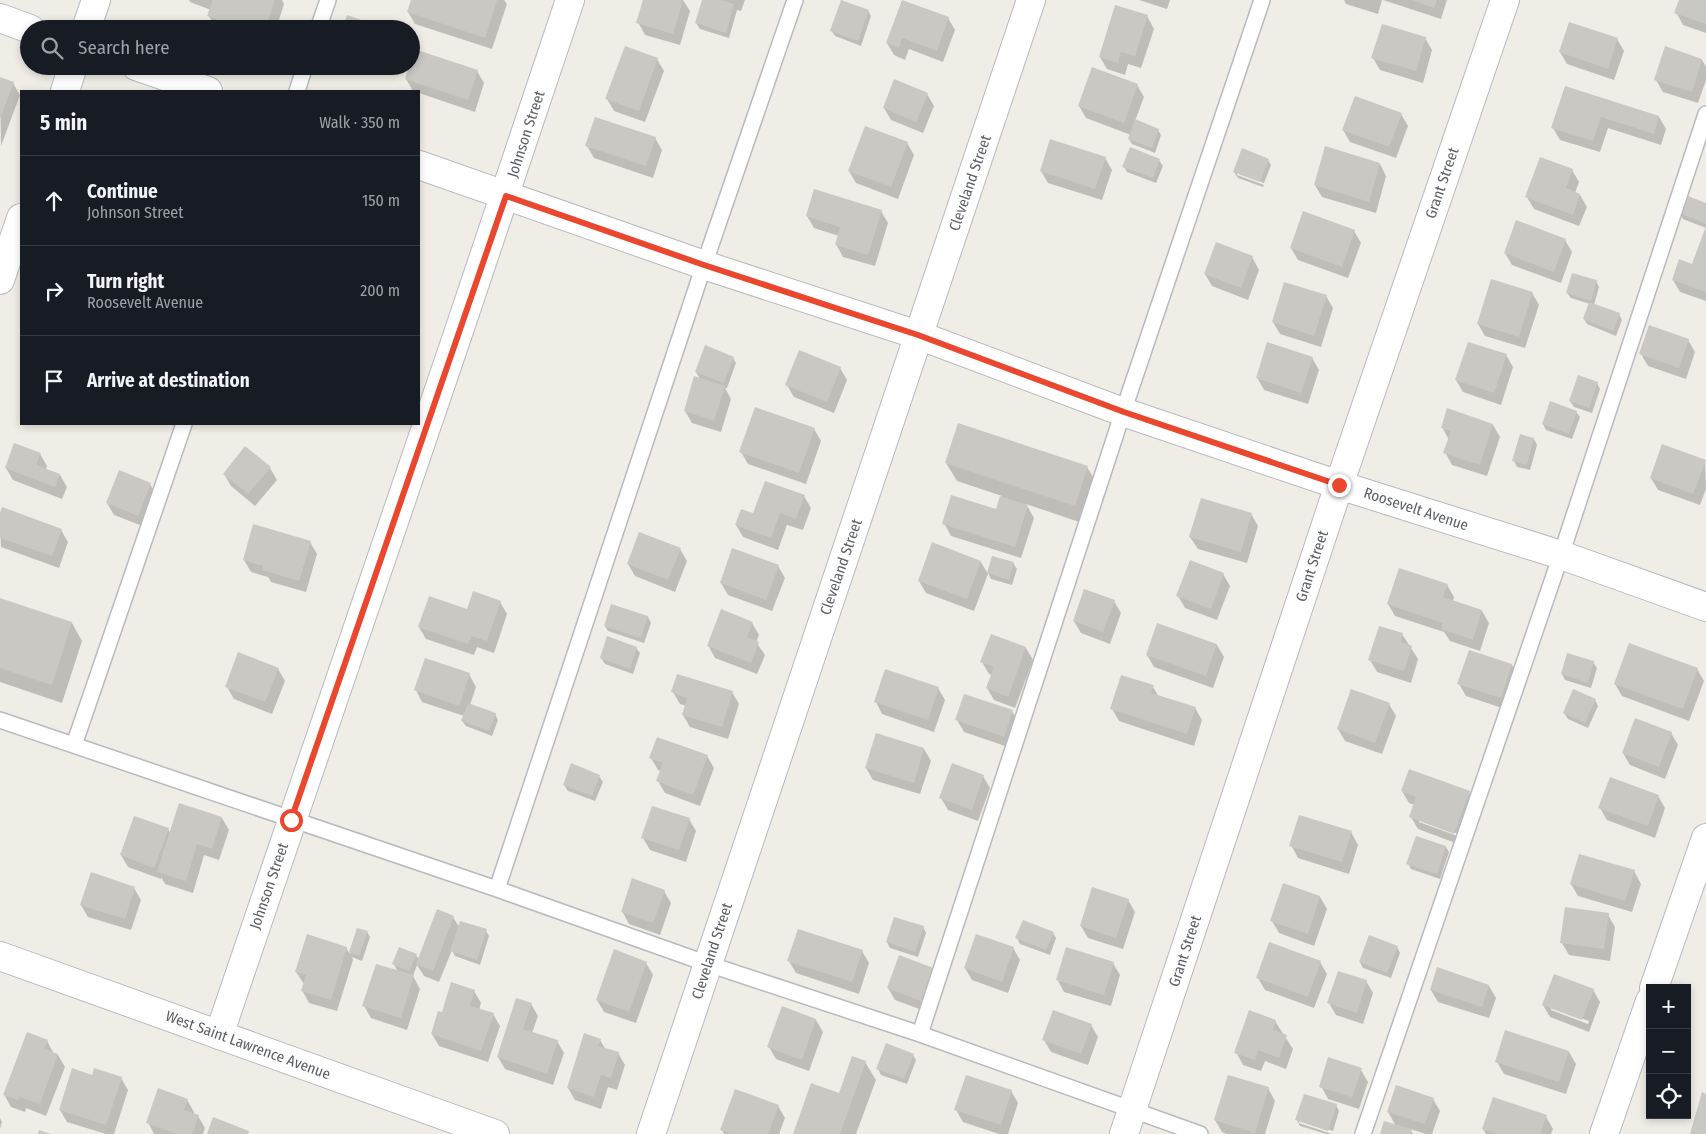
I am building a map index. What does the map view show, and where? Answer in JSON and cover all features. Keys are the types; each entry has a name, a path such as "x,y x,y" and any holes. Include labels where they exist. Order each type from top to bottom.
{"street":[{"path":"89,20 96,0"},
{"name":"Johnson Street","path":"219,1035 506,196 570,0"},
{"name":"Cleveland Street","path":"651,1134 1032,0"},
{"name":"Grant Street","path":"1128,1122 1339,485 1505,0"},
{"path":"0,18 20,25"},
{"path":"65,90 70,75"},
{"path":"162,75 205,90"},
{"name":"Roosevelt Avenue","path":"420,165 704,265 918,335 1124,412 1339,485 1561,555 1706,606"},
{"path":"3,262 20,220"},
{"path":"1655,984 1706,838"},
{"name":"West Saint Lawrence Avenue","path":"0,956 496,1134"},
{"path":"1604,1134 1646,1013"}],"lane":[{"path":"321,20 328,0"},
{"path":"497,889 704,265 795,0"},
{"path":"920,1034 1124,412 1262,0"},
{"path":"297,90 302,75"},
{"path":"1363,1134 1561,555 1706,114"},
{"path":"74,745 184,425"},
{"path":"0,720 497,889 708,964 920,1034 1128,1122 1200,1134"}],"building":[{"path":"213,0 275,0 268,20 218,20 207,16"},
{"path":"411,0 497,0 485,38 407,12"},
{"path":"643,0 683,0 673,34 636,23"},
{"path":"702,0 721,0 734,4 726,33 695,23"},
{"path":"841,0 869,10 858,41 830,31"},
{"path":"902,0 949,17 937,51 902,38 899,48 886,43"},
{"path":"1412,0 1437,0 1434,8"},
{"path":"1679,0 1706,0 1706,24 1674,13"},
{"path":"1115,5 1148,15 1135,56 1121,52 1118,63 1099,57"},
{"path":"347,15 361,20 345,20"},
{"path":"1569,22 1618,38 1608,69 1559,52"},
{"path":"1382,24 1426,37 1416,71 1371,58"},
{"path":"625,46 658,58 639,111 605,99"},
{"path":"1665,46 1702,59 1692,92 1654,80"},
{"path":"420,51 478,70 468,100 405,79 406,75 420,75"},
{"path":"1092,67 1138,84 1124,123 1078,106"},
{"path":"0,77 14,82 0,119"},
{"path":"894,79 928,93 916,122 883,108"},
{"path":"1565,86 1659,116 1654,134 1601,117 1593,141 1551,128"},
{"path":"1355,96 1402,113 1389,147 1342,130"},
{"path":"595,117 656,137 646,166 585,146"},
{"path":"1135,119 1159,129 1152,148 1128,139"},
{"path":"865,126 908,142 891,187 848,171"},
{"path":"1050,139 1106,157 1095,189 1040,171"},
{"path":"1325,146 1380,163 1369,202 1314,185"},
{"path":"1130,147 1160,159 1153,178 1122,167"},
{"path":"1242,148 1269,159 1260,182 1233,172"},
{"path":"1540,157 1573,169 1566,188 1580,194 1573,215 1525,197"},
{"path":"814,189 882,210 868,255 835,245 840,227 806,216"},
{"path":"1685,195 1706,203 1706,224 1679,213"},
{"path":"1303,211 1355,230 1342,267 1290,248"},
{"path":"1516,220 1566,239 1554,272 1504,253"},
{"path":"1706,226 1706,292 1672,280 1679,259 1692,264"},
{"path":"1216,242 1253,256 1241,288 1204,274"},
{"path":"1572,273 1597,280 1591,301 1566,293"},
{"path":"1491,279 1533,292 1519,337 1477,324"},
{"path":"1284,282 1327,295 1314,336 1272,322"},
{"path":"1589,302 1620,313 1613,331 1583,319"},
{"path":"1649,325 1689,339 1679,368 1639,354"},
{"path":"1267,342 1313,357 1301,393 1256,378"},
{"path":"1468,342 1507,354 1494,393 1455,380"},
{"path":"705,345 734,357 724,383 695,372"},
{"path":"799,350 841,367 827,402 785,385"},
{"path":"1578,375 1598,382 1589,408 1569,401"},
{"path":"694,376 725,386 714,421 684,411"},
{"path":"1550,401 1577,411 1569,434 1542,424"},
{"path":"755,407 815,428 799,473 739,452"},
{"path":"1447,408 1493,424 1480,465 1443,453 1451,431 1441,428"},
{"path":"958,423 1088,466 1075,506 945,463"},
{"path":"1520,434 1534,438 1527,465 1512,461"},
{"path":"14,443 41,453 36,465 60,474 55,487 5,468"},
{"path":"1662,444 1706,460 1693,494 1650,478"},
{"path":"245,446 271,467 248,494 223,474"},
{"path":"119,470 151,483 138,516 106,503"},
{"path":"765,481 805,495 796,519 780,513 771,538 735,525 741,509 753,513"},
{"path":"951,495 996,509 1000,496 1028,505 1015,547 942,524"},
{"path":"1201,498 1252,513 1241,552 1189,537"},
{"path":"2,507 62,529 52,556 0,538 0,513"},
{"path":"253,524 311,541 299,581 262,570 263,566 243,560"},
{"path":"639,532 681,548 668,580 627,564"},
{"path":"932,542 981,561 967,599 918,581"},
{"path":"732,548 779,565 766,600 720,583"},
{"path":"992,556 1014,562 1009,580 987,573"},
{"path":"1190,560 1224,573 1211,609 1176,596"},
{"path":"1399,568 1448,584 1443,597 1482,610 1473,640 1441,629 1443,623 1387,604"},
{"path":"1084,589 1115,600 1103,632 1073,621"},
{"path":"473,591 501,601 487,641 471,636 468,644 418,627 429,596 467,609"},
{"path":"0,598 72,622 52,685 0,668"},
{"path":"611,604 648,616 641,638 604,626"},
{"path":"721,609 753,622 747,637 759,642 751,663 707,646"},
{"path":"1157,623 1217,644 1206,676 1146,655"},
{"path":"1379,626 1403,633 1401,642 1412,646 1404,671 1368,660"},
{"path":"991,634 1026,647 1008,697 986,688 994,667 980,662"},
{"path":"607,636 637,647 630,669 600,658"},
{"path":"1629,643 1698,668 1683,709 1614,684"},
{"path":"1469,650 1512,664 1501,698 1457,684"},
{"path":"238,652 279,668 265,702 225,687"},
{"path":"1567,653 1594,661 1588,683 1561,674"},
{"path":"425,658 470,673 459,706 414,690"},
{"path":"885,669 939,687 928,720 874,702"},
{"path":"677,674 733,691 722,727 682,715 687,698 671,692"},
{"path":"1121,675 1154,685 1151,693 1196,707 1187,734 1110,709"},
{"path":"1351,689 1390,703 1375,743 1337,729"},
{"path":"1573,689 1596,699 1585,723 1563,713"},
{"path":"964,694 1013,710 1004,737 955,720"},
{"path":"468,703 496,713 489,731 461,721"},
{"path":"1635,718 1672,732 1659,767 1622,753"},
{"path":"876,733 924,748 914,783 865,768"},
{"path":"657,737 708,755 693,795 656,781 663,763 649,758"},
{"path":"571,763 600,775 592,796 563,785"},
{"path":"952,763 984,775 972,810 939,798"},
{"path":"1409,769 1470,791 1454,834 1409,817 1416,797 1401,791"},
{"path":"1610,777 1659,795 1648,826 1598,808"},
{"path":"179,803 222,817 212,849 197,844 186,881 157,872"},
{"path":"652,806 690,818 679,850 641,838"},
{"path":"1299,815 1352,831 1342,862 1289,846"},
{"path":"134,816 169,828 154,868 120,855"},
{"path":"1416,836 1446,846 1437,874 1406,864"},
{"path":"1579,854 1635,870 1625,901 1570,884"},
{"path":"91,872 135,887 125,919 80,905"},
{"path":"632,878 665,890 653,923 621,912"},
{"path":"1283,883 1320,896 1308,934 1270,921"},
{"path":"1092,887 1129,899 1116,938 1080,926"},
{"path":"1565,907 1609,913 1604,949 1560,943"},
{"path":"437,909 454,916 433,971 416,964"},
{"path":"894,917 924,926 915,952 886,942"},
{"path":"1023,920 1054,932 1046,950 1015,938"},
{"path":"460,921 487,929 477,960 450,951"},
{"path":"357,928 368,931 359,956 349,952"},
{"path":"798,929 863,950 852,982 787,961"},
{"path":"307,934 347,947 331,1000 301,991 306,975 295,972"},
{"path":"976,934 1014,947 1002,982 964,968"},
{"path":"1369,935 1398,946 1387,973 1359,962"},
{"path":"1269,942 1321,961 1308,997 1256,978"},
{"path":"399,947 417,954 409,971 392,964"},
{"path":"1066,947 1114,962 1104,995 1056,980"},
{"path":"614,949 647,962 629,1012 596,1000"},
{"path":"899,955 936,969 923,1002 887,988"},
{"path":"376,964 414,975 401,1018 362,1006"},
{"path":"1437,967 1489,985 1482,1007 1430,990"},
{"path":"1338,971 1367,980 1357,1013 1327,1003"},
{"path":"1554,974 1594,989 1582,1020 1542,1005"},
{"path":"451,982 475,990 470,1006 494,1013 481,1051 431,1034 438,1011 442,1012"},
{"path":"516,998 532,1003 523,1029 558,1040 547,1074 497,1057"},
{"path":"782,1006 816,1019 802,1060 767,1047"},
{"path":"1053,1010 1092,1024 1081,1054 1042,1040"},
{"path":"1249,1010 1276,1020 1273,1030 1287,1035 1279,1058 1258,1050 1255,1060 1234,1053"},
{"path":"1505,1030 1569,1051 1559,1082 1495,1062"},
{"path":"27,1032 48,1040 44,1049 58,1054 40,1104 20,1097 18,1100 3,1095"},
{"path":"584,1033 601,1039 598,1046 619,1052 611,1078 601,1075 594,1097 567,1088"},
{"path":"886,1043 914,1054 904,1079 876,1069"},
{"path":"852,1056 866,1061 840,1134 793,1134 811,1083 839,1093"},
{"path":"1328,1057 1362,1068 1352,1097 1319,1087"},
{"path":"72,1068 92,1075 94,1068 122,1077 106,1125 59,1110"},
{"path":"966,1075 1012,1090 1001,1125 954,1110"},
{"path":"1228,1075 1269,1087 1255,1133 1214,1120"},
{"path":"1396,1085 1434,1098 1425,1124 1387,1112"},
{"path":"158,1088 188,1099 184,1110 199,1115 192,1134 177,1134 146,1123"},
{"path":"735,1089 779,1105 768,1134 732,1134 720,1130"},
{"path":"1702,1092 1706,1094 1706,1134 1690,1134"},
{"path":"1304,1094 1337,1104 1328,1131 1295,1120"},
{"path":"1493,1097 1547,1115 1540,1134 1496,1134 1482,1129"},
{"path":"213,1117 249,1131 248,1134 207,1134"},
{"path":"1384,1121 1412,1129 1410,1134 1380,1134"},
{"path":"39,1130 51,1134 38,1134"}],"route":[{"path":"291,820 506,196 704,265 918,335 1124,412 1339,485"}]}
